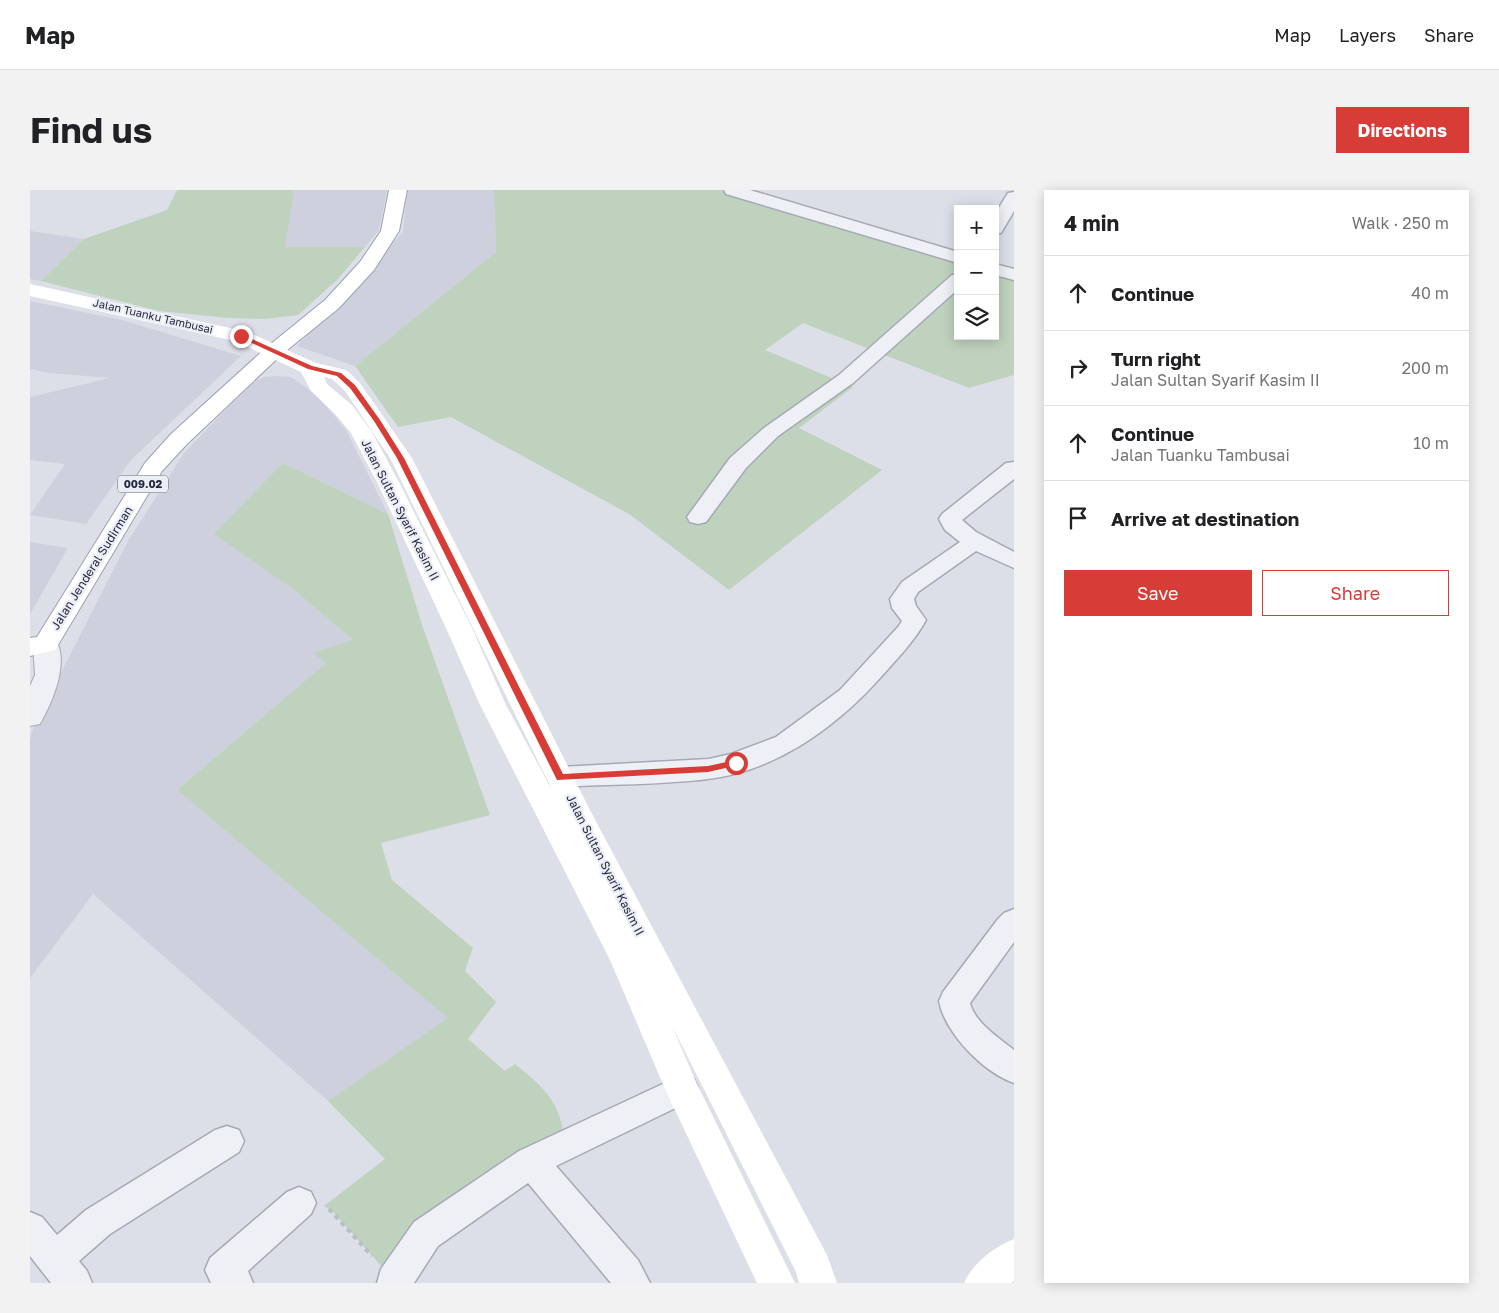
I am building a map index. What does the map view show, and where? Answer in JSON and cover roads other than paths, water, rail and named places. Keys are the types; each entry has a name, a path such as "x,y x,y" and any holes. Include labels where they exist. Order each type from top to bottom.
{"main road":[{"name":"Jalan Jenderal Sudirman","path":"38,645 153,468 180,439 274,351 332,304 367,266 390,231 398,190"},
{"name":"Jalan Tuanku Tambusai","path":"30,290 241,336 274,351"},
{"name":"Jalan Sultan Syarif Kasim II","path":"274,351 310,368 318,387 344,410 361,432 389,484 456,620 493,705 546,780 814,1268 818,1283"},
{"name":"Jalan Sultan Syarif Kasim II","path":"546,780 682,1089 776,1283"},
{"path":"983,1283 1014,1257"}],"street":[{"path":"732,190 954,257"},
{"path":"999,222 1014,197"},
{"path":"999,270 1014,275"},
{"path":"698,517 738,463 771,432 846,379 954,283"},
{"path":"1014,468 950,519 954,528 1014,561"},
{"path":"546,780 708,769 736,763 785,744 850,696 879,661 908,632 914,620 904,608 902,599 910,587 976,541"},
{"name":"Jalan Jenderal Sudirman","path":"30,717 48,675 38,645"},
{"path":"1014,921 954,1001 954,1010 989,1049 1014,1069"},
{"path":"395,1282 426,1234 531,1162 682,1089"},
{"path":"30,1228 65,1271 98,1222 227,1141"},
{"path":"531,1162 626,1272 632,1283"},
{"path":"235,1283 223,1270 299,1203"}]}
